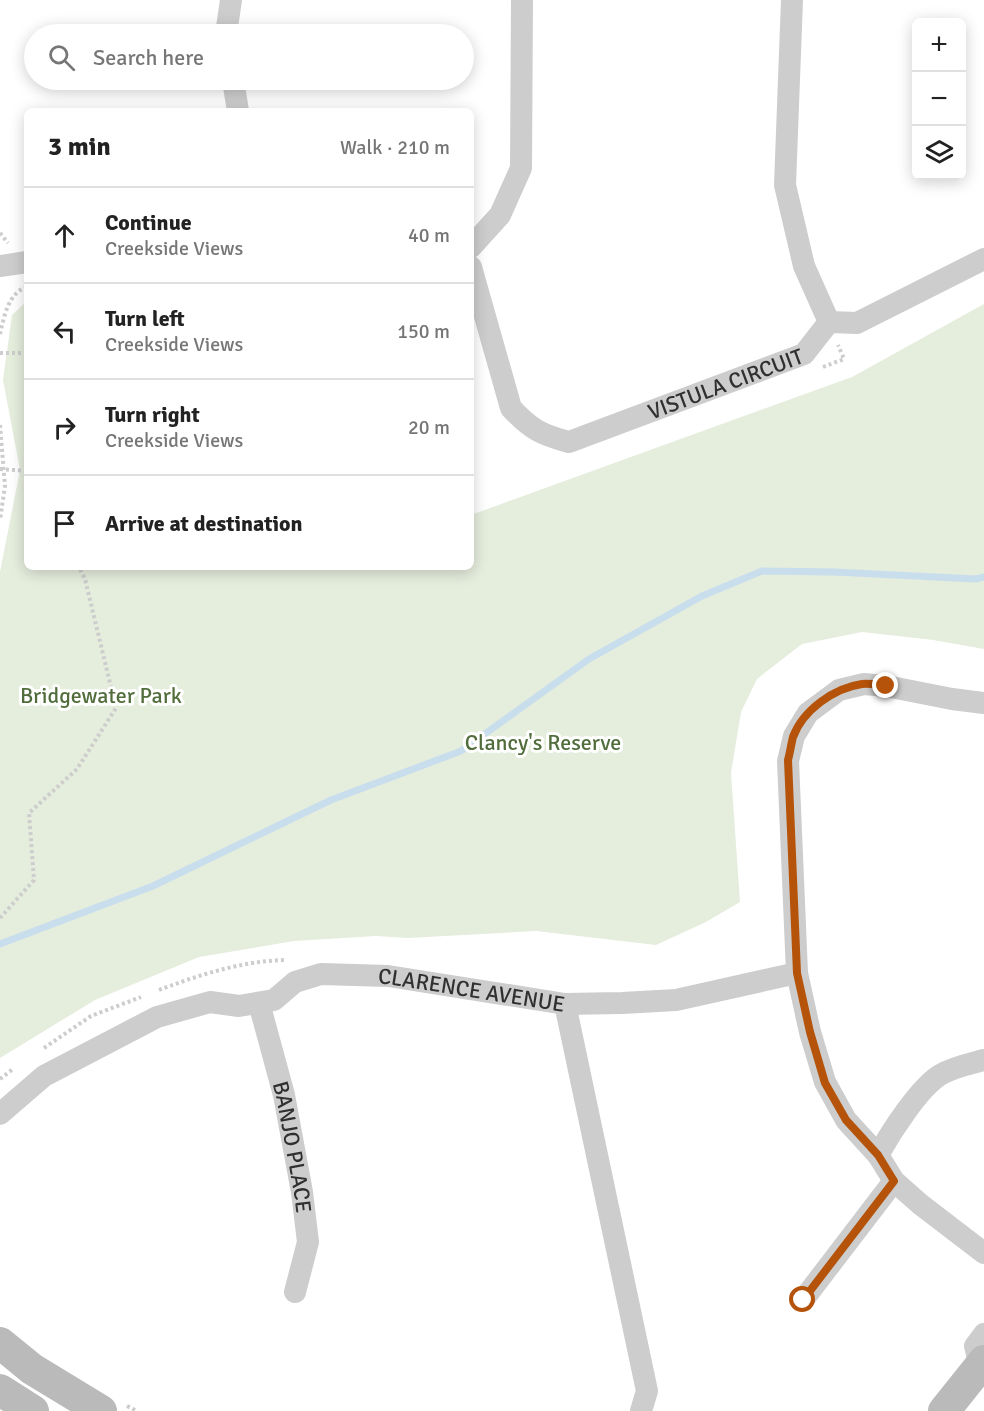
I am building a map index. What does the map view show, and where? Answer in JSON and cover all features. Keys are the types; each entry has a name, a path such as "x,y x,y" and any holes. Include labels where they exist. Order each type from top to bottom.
{"street":[{"path":"227,24 231,0"},
{"path":"474,244 500,215 521,168 522,0"},
{"path":"792,0 785,185 804,266 825,327 857,323 984,259"},
{"path":"234,90 237,108"},
{"path":"0,266 24,262"},
{"name":"VISTULA CIRCUIT","path":"474,278 511,408 526,425 547,436 569,442 804,354 825,327"},
{"path":"984,703 864,684 839,690 808,713 794,735 788,760 797,973 810,1032 825,1083 846,1120 878,1155 894,1181 984,1253"},
{"path":"564,1004 676,1000 797,973"},
{"name":"CLARENCE AVENUE","path":"0,1114 44,1076 157,1017 210,1002 239,1006 274,1000 295,982 321,974 388,976 564,1004 646,1391 641,1411"},
{"name":"BANJO PLACE","path":"259,1003 284,1095 307,1232 308,1242 295,1292"},
{"path":"878,1155 888,1137 928,1084 941,1075 984,1060"},
{"path":"803,1300 894,1181"},
{"path":"944,1411 982,1363 975,1346 984,1334"},
{"path":"0,1343 32,1369 101,1411"},
{"path":"0,1390 33,1411"}],"path":[{"path":"0,334 5,310 19,290 24,288"},
{"path":"822,368 844,359 838,344 825,327"},
{"path":"0,352 24,353"},
{"path":"0,425 5,486 0,520"},
{"path":"2,469 24,471"},
{"path":"0,918 34,880 29,813 77,769 116,708 85,579 80,570"},
{"path":"155,992 198,975 269,961 292,960"},
{"path":"37,1053 91,1016 144,996"},
{"path":"0,1080 19,1065"}],"green space":[{"name":"Clancy's Reserve","path":"24,304 24,570 474,570 474,514 852,377 984,304 984,649 933,640 862,632 802,644 757,679 741,712 731,773 740,902 706,922 656,945 536,931 294,941 199,957 95,1000 0,1058 0,572 20,470 3,380 12,315"}],"waterway":[{"path":"0,944 153,886 331,800 461,751 589,659 702,596 762,571 976,579 984,577"}],"route":[{"path":"803,1300 894,1181 878,1155 846,1120 825,1083 810,1032 797,973 788,760 794,735 808,713 825,699 839,690 864,684 886,686"}],"park label":[{"name":"Bridgewater Park","path":"101,695"}]}
